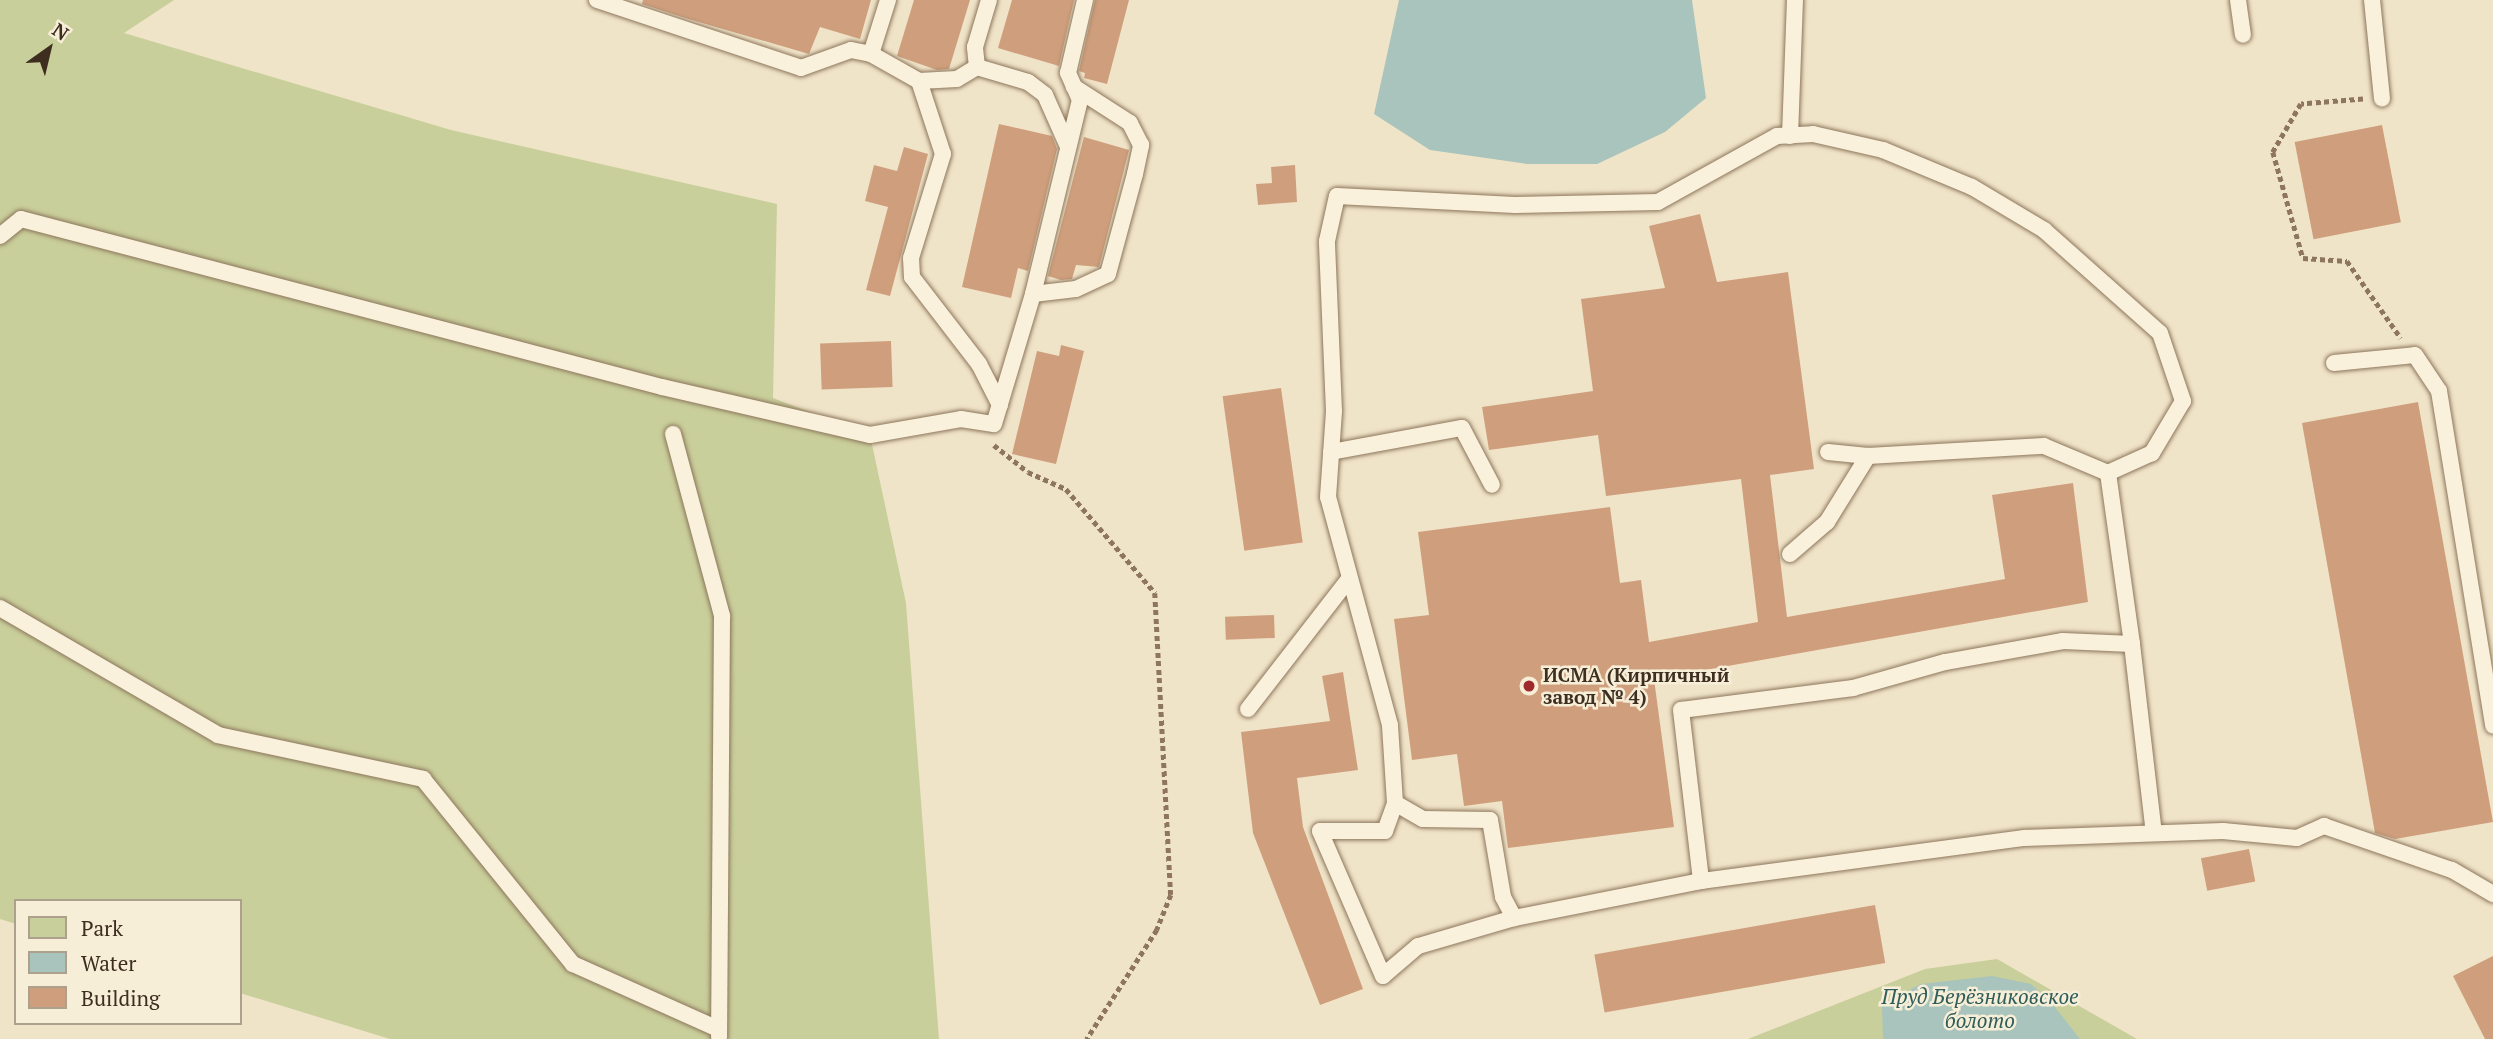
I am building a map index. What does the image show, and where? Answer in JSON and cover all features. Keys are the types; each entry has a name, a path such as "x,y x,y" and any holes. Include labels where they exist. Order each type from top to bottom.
{"lane":[{"path":"597,0 801,68 851,50 871,54 919,80 957,79 977,67 1028,82 1045,95 1068,147"},
{"path":"871,54 888,0"},
{"path":"977,67 975,47 989,0"},
{"path":"0,236 21,219 662,387 870,435 961,419 994,424 1032,294 1080,100 1068,73 1085,0"},
{"path":"1790,136 1795,0"},
{"path":"2238,0 2243,35"},
{"path":"2372,0 2382,98"},
{"path":"919,80 943,154 911,258 912,277 979,364 1000,405"},
{"path":"1032,294 1076,289 1108,274 1141,145 1130,123 1074,88"},
{"path":"1828,452 1868,456 2045,446 2108,473 2152,453 2183,401 2160,333 2044,230 1972,187 1883,150 1814,134 1777,136 1658,202 1515,205 1337,196 1327,241 1331,452 1328,497 1390,725 1395,803 1385,831 1320,831 1383,976 1418,946 1514,918 1701,880 2024,838 2223,831 2297,838 2324,827 2452,870 2493,894"},
{"path":"2334,363 2415,355 2440,391 2493,726"},
{"path":"1331,452 1462,428 1492,485"},
{"path":"0,608 218,735 423,779 573,964 719,1034 722,615 673,434"},
{"path":"1790,554 1827,522 1868,456"},
{"path":"2108,473 2132,643 2154,833"},
{"path":"1248,709 1349,579"},
{"path":"1701,880 1681,710 1853,688 1945,662 2063,641 2132,643"},
{"path":"1395,803 1423,819 1490,820 1503,897 1514,918"}],"path":[{"path":"2382,98 2301,104 2273,152 2304,258 2347,261 2415,355"},
{"path":"994,424 986,437 1007,459 1066,489 1154,593 1171,895 1157,930 1087,1039"}],"green space":[{"path":"0,0 174,0 124,33 451,130 777,204 773,398 870,435 906,603 939,1039 390,1039 242,994 242,899 14,899 14,923 0,919"},
{"path":"1997,959 2137,1039 1748,1039 1925,969"}],"water":[{"path":"1399,0 1692,0 1706,98 1665,132 1597,164 1527,164 1430,150 1374,114"},
{"name":"Пруд Берёзниковское болото","path":"1992,976 2031,984 2051,1002 2080,1039 1883,1039 1882,1004 1921,984"}],"building":[{"path":"643,0 871,0 860,39 820,27 809,54 685,18 642,4"},
{"path":"914,0 970,0 949,69 937,70 897,56"},
{"path":"1012,0 1074,0 1059,66 998,48"},
{"path":"1095,0 1129,0 1107,84 1084,78 1085,73 1079,71"},
{"path":"999,124 1052,136 1057,149 1028,271 1018,268 1011,298 962,287"},
{"path":"2382,125 2401,222 2314,239 2295,142"},
{"path":"1084,137 1129,150 1099,267 1076,265 1072,279 1061,280 1048,276"},
{"path":"904,147 928,154 890,296 866,290 888,207 865,201 874,165 897,171"},
{"path":"1295,165 1297,202 1258,205 1256,184 1272,183 1271,167"},
{"path":"1700,214 1717,282 1788,272 1814,469 1770,475 1787,617 2005,579 1992,495 2073,483 2088,602 1654,679 1674,827 1508,848 1502,801 1464,806 1457,754 1412,760 1394,619 1429,615 1418,532 1610,507 1620,583 1641,580 1649,642 1758,622 1741,479 1606,496 1598,435 1489,450 1482,407 1593,391 1581,299 1665,288 1649,226"},
{"path":"891,341 893,387 822,389 820,343"},
{"path":"1061,345 1084,351 1056,464 1012,454 1037,351 1059,356"},
{"path":"1281,388 1303,542 1244,551 1223,396"},
{"path":"2418,402 2493,822 2395,839 2375,833 2302,423"},
{"path":"1274,615 1275,638 1226,640 1225,617"},
{"path":"1343,672 1358,770 1297,778 1303,827 1363,989 1320,1005 1253,833 1241,732 1330,721 1322,676"},
{"path":"2249,849 2255,881 2207,891 2201,858"},
{"path":"1875,905 1885,963 1605,1013 1594,954"},
{"path":"2493,956 2493,1039 2485,1039 2453,976"}],"place":[{"name":"ИСМА (Кирпичный завод № 4)","path":"1529,686"}]}
